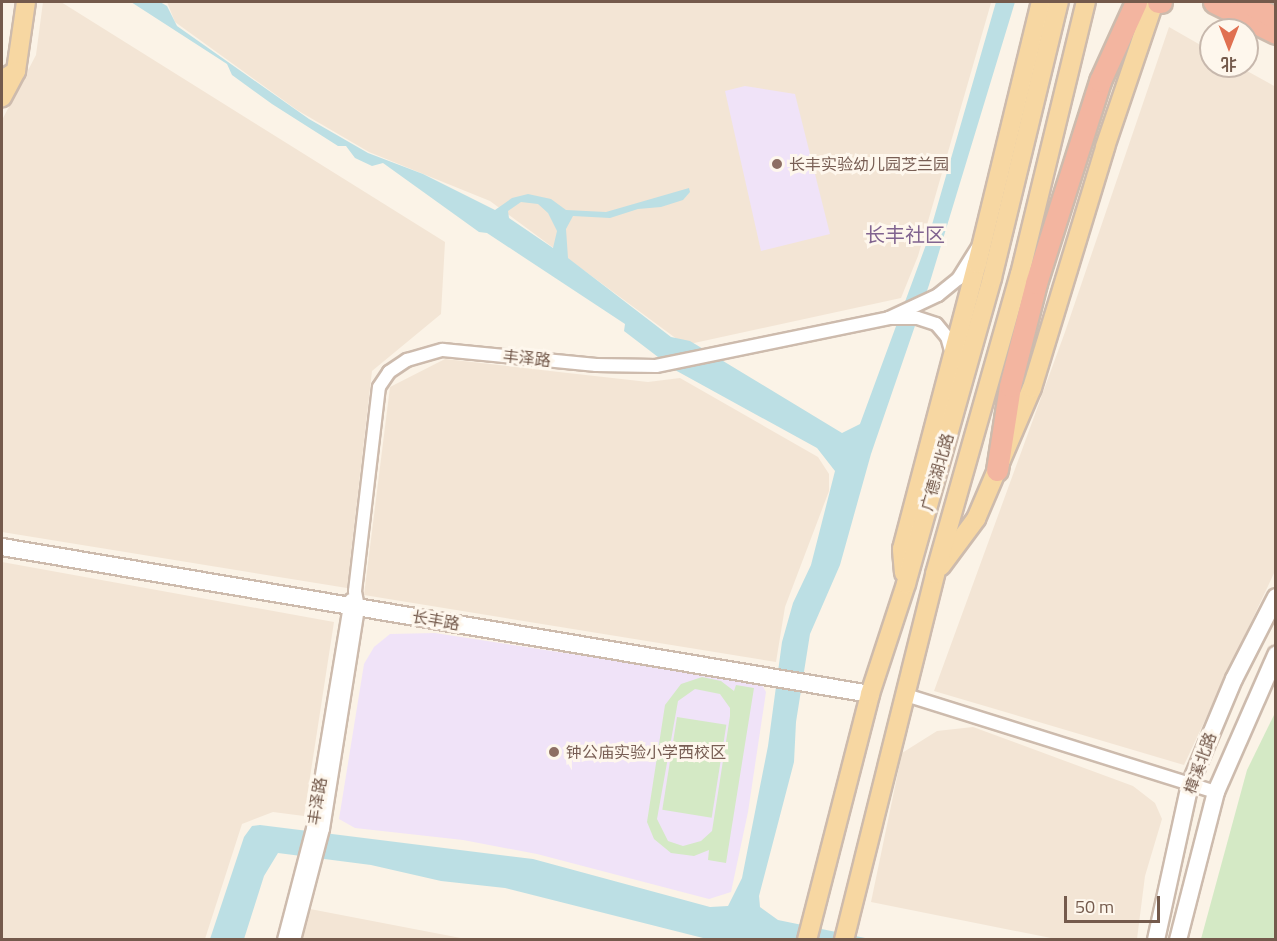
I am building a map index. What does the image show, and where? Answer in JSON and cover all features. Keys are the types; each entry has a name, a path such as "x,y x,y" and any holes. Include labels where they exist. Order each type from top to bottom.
{"highway":[{"path":"1214,2 1275,33"},
{"path":"1246,2 1275,19"},
{"path":"997,470 1028,278 1100,81 1152,3"}],"main road":[{"path":"2,97 27,2"},
{"path":"906,584 902,549 985,234 1041,2"},
{"name":"广德湖北路","path":"807,939 870,694 906,584 992,278 1059,2"},
{"name":"广德湖北路","path":"846,932 935,574 1028,278 1086,2"},
{"path":"935,574 976,519 1032,388 1105,147 1152,3 1171,2"}],"street":[{"path":"889,318 938,295 958,279 985,234"},
{"path":"889,318 917,318 936,324 947,337 953,356"},
{"name":"丰泽路","path":"294,939 308,889 354,601 379,387 389,372 407,360 442,350 596,365 656,366 889,318"},
{"name":"长丰路","path":"2,547 354,601 870,694"},
{"name":"樟溪北路","path":"1156,939 1190,784 1230,688 1275,597"},
{"name":"樟溪北路","path":"1178,939 1216,792 1275,655"},
{"path":"906,695 1216,792"},
{"name":"丰泽路","path":"284,939 304,866 318,829"}],"shaded area":[{"path":"43,2 61,2 445,242 441,314 372,371 347,588 2,532 2,120 36,55"},
{"path":"167,2 991,3 918,256 901,298 685,345 490,201 369,152 297,110 175,22"},
{"path":"1169,27 1199,44 1199,78 1259,78 1276,87 1275,571 1184,765 934,691 1065,332"},
{"name":"长丰实验幼儿园芝兰园","path":"745,86 795,94 830,234 761,251 725,91"},
{"path":"445,359 648,382 680,378 818,457 829,474 829,491 785,607 776,662 364,595 390,387"},
{"path":"2,562 334,622 304,816 273,812 242,824 205,939 2,939"},
{"name":"钟公庙实验小学西校区","path":"435,633 761,683 766,692 748,812 731,892 709,899 537,854 463,840 355,828 339,819 364,664 374,647 390,634"},
{"path":"973,727 1133,786 1155,803 1162,819 1145,876 1137,939 1056,939 871,902 902,753 937,731"},
{"path":"310,909 466,939 302,939"}],"green space":[{"path":"702,677 721,681 734,691 736,685 754,688 726,863 708,860 709,850 694,856 671,853 654,839 647,822 665,705 681,684","holes":["695,689 720,694 730,708 730,716 712,831 701,841 683,846 668,841 657,819 678,701"]},
{"path":"1275,713 1275,939 1201,939 1247,770"},
{"path":"677,717 726,725 712,818 662,810"}],"water":[{"path":"131,2 160,2 167,6 177,26 309,119 368,153 423,174 495,210 512,198 528,194 551,199 566,210 606,212 689,188 690,192 683,200 661,207 638,209 610,218 573,216 566,229 568,258 671,337 690,341 842,433 860,424 927,242 996,2 1015,2 929,285 871,454 840,565 810,634 796,722 794,762 759,896 760,907 778,920 870,939 707,939 505,888 441,881 371,865 278,853 264,876 244,939 210,939 244,837 252,826 260,825 533,859 710,907 728,906 742,878 768,746 782,642 793,603 811,565 835,471 817,448 675,370 624,331 625,324 487,233 479,232 383,163 372,166 355,158 346,146 338,146 272,104 232,75 227,64","holes":["521,202 538,204 548,213 557,231 553,248 509,218 508,211"]}],"place":[{"name":"长丰实验幼儿园芝兰园","path":"777,164"},
{"name":"钟公庙实验小学西校区","path":"554,752"}],"district":[{"name":"长丰社区","path":"905,234"}]}
